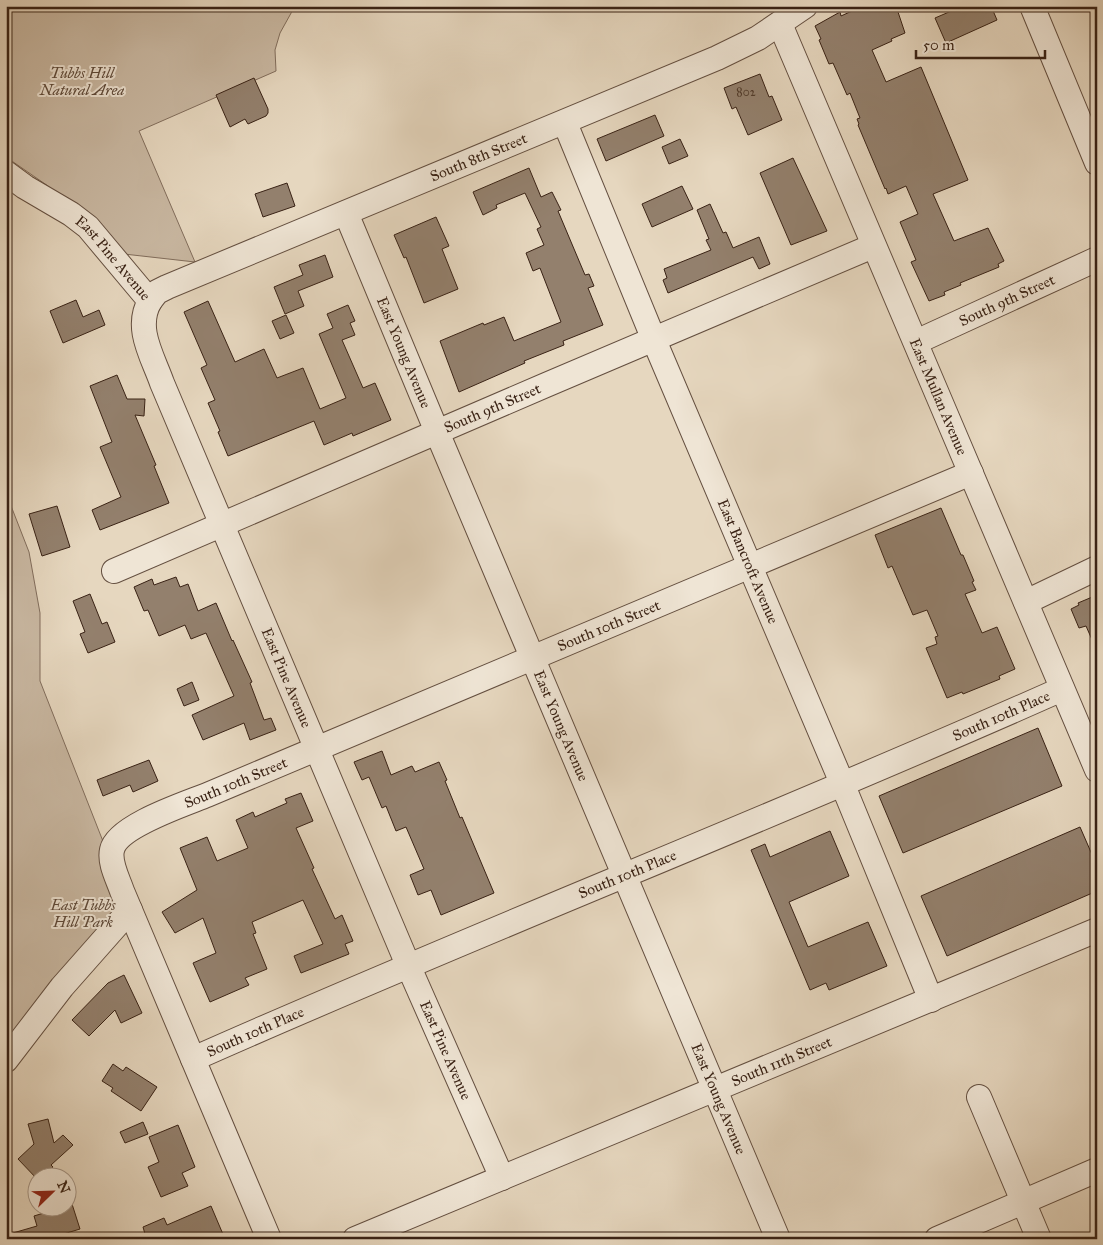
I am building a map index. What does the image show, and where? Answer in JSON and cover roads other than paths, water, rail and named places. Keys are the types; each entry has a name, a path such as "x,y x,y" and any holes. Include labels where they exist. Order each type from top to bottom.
{"street":[{"name":"South 8th Street","path":"150,301 157,292 166,287 717,58 758,38 805,6"},
{"path":"1032,6 1097,163"},
{"name":"East Mullan Avenue","path":"780,24 1097,770"},
{"name":"East Bancroft Avenue","path":"564,123 749,567 842,783 930,1000"},
{"name":"East Pine Avenue","path":"6,173 71,214 88,227 150,301 144,311 142,322 144,334 162,383 408,965 502,1178"},
{"name":"East Young Avenue","path":"346,213 778,1239"},
{"name":"South 9th Street","path":"114,571 873,246"},
{"name":"South 9th Street","path":"916,342 1097,259"},
{"name":"South 10th Street","path":"130,910 112,863 112,849 120,836 133,827 971,473"},
{"path":"1026,602 1097,568"},
{"name":"South 10th Place","path":"194,1059 408,965 950,739 1062,689"},
{"path":"6,1060 62,987 130,910 269,1239"},
{"name":"South 11th Street","path":"355,1239 1097,930"},
{"path":"979,1097 1039,1239"},
{"path":"937,1239 1097,1170"}],"park label":[{"name":"Tubbs Hill Natural Area","path":"82,82"},
{"name":"East Tubbs Hill Park","path":"83,914"}]}
